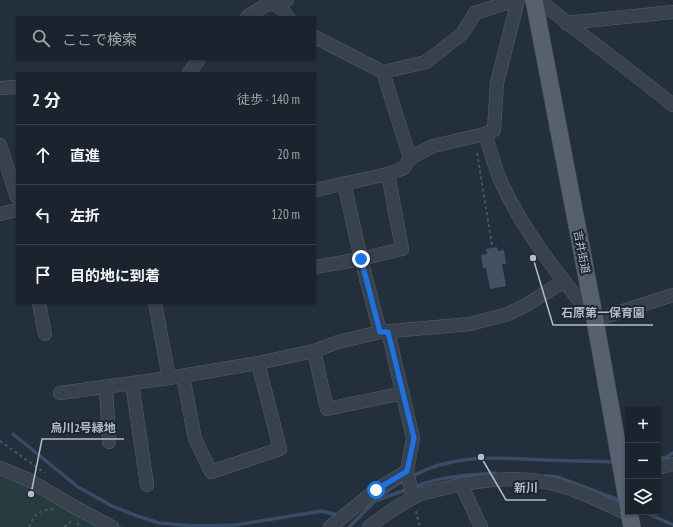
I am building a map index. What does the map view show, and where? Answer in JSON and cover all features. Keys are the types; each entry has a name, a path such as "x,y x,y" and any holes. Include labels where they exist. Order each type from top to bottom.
{"main road":[{"name":"吉井街道","path":"534,0 594,320 625,473"}],"street":[{"path":"316,38 384,72 426,62 462,34 476,13 517,0"},
{"path":"316,190 388,174 404,168 410,158 433,146 479,136 494,130 497,83 517,0"},
{"path":"539,0 566,23 673,105"},
{"path":"249,16 264,6 277,1 287,16"},
{"path":"566,23 673,12"},
{"path":"190,72 198,60"},
{"path":"384,72 410,158"},
{"path":"0,88 16,87"},
{"path":"479,136 502,185 525,226 594,320 673,295"},
{"path":"0,145 16,194"},
{"path":"316,267 361,259 402,249 388,174"},
{"path":"344,183 361,259 403,393 414,438 407,471 413,498"},
{"path":"0,214 16,210"},
{"path":"60,393 258,364 314,351 338,342 384,332 470,324 508,314 528,304 564,281"},
{"path":"39,304 45,334"},
{"path":"155,304 169,378"},
{"path":"314,351 327,409 403,393"},
{"path":"183,376 195,439 211,472 280,449 258,364"},
{"path":"132,383 146,485"},
{"path":"106,387 109,442"},
{"path":"661,467 673,464"},
{"path":"0,468 29,480 112,527"},
{"path":"330,527 376,490 407,471"},
{"path":"369,527 384,515 419,494 461,484 507,480 529,480 549,483 586,496 625,513"},
{"path":"461,484 481,527"}],"path":[{"path":"479,136 492,245"},
{"path":"413,498 417,520 420,527"},
{"path":"29,527 35,514 43,510 58,510"},
{"path":"68,516 80,527"},
{"path":"64,527 73,519"}],"green space":[{"path":"0,460 81,505 125,527 0,527"}],"building":[{"path":"497,247 498,251 504,250 506,264 502,264 506,286 490,289 486,268 483,268 481,255 487,254 486,249"}],"waterway":[{"path":"13,434 78,487 112,506 159,523 193,526 235,525 322,511 337,515"},
{"path":"661,458 667,457 673,453"},
{"path":"411,477 427,469 443,464 476,459 510,458 615,462"},
{"path":"414,487 444,478 496,473"},
{"path":"546,476 557,477 622,501"},
{"path":"349,527 374,502 394,486 405,480"},
{"path":"378,500 408,489"},
{"path":"651,515 673,525"}],"place":[{"name":"石原第一保育園","path":"533,258"},
{"name":"新川","path":"481,457"},
{"name":"烏川2号緑地","path":"31,494"}],"route":[{"path":"361,259 380,332 388,332 414,438 407,471 376,490"}]}
